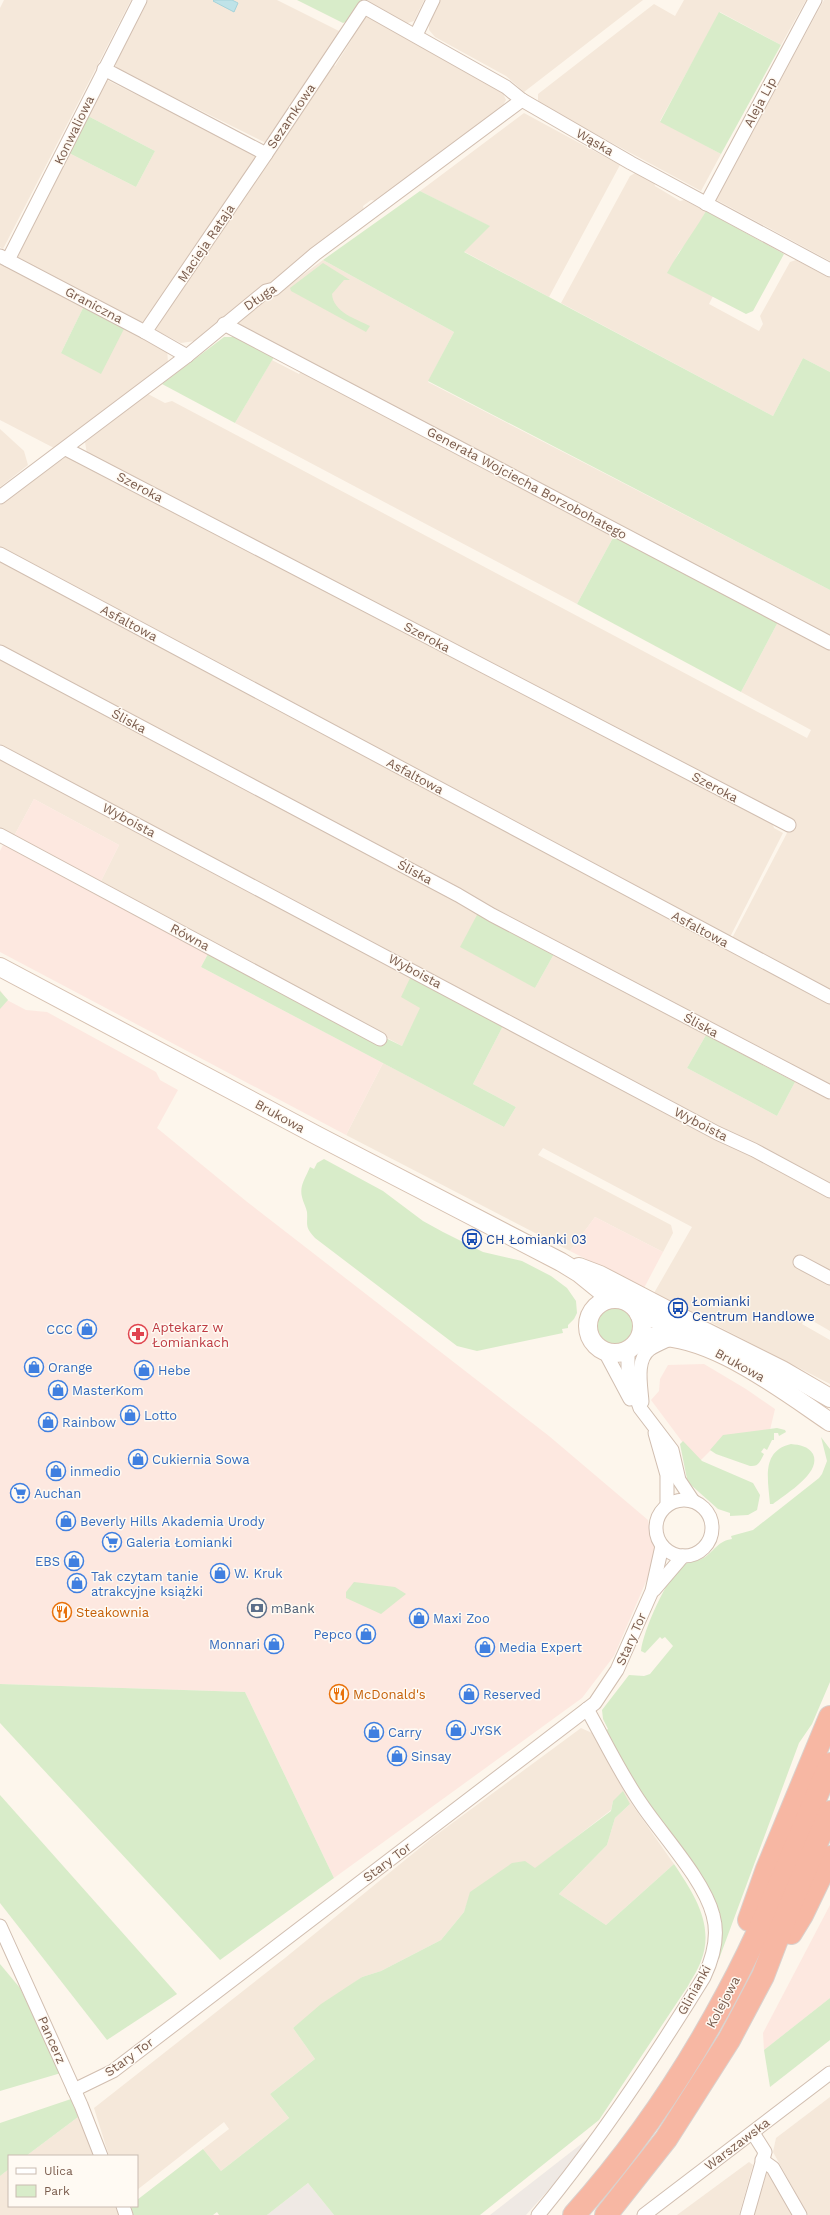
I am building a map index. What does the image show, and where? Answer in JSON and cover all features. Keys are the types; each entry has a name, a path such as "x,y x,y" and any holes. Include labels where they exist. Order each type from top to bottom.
{"highway":[{"path":"632,2144 667,2073 715,1991 743,1935 767,1869 830,1717"},
{"name":"Kolejowa","path":"574,2215 632,2144 682,2071 727,1994 770,1904 830,1764"},
{"name":"Kolejowa","path":"606,2215 666,2139 700,2089 729,2040 763,1976 789,1908 830,1812"},
{"path":"763,1976 802,1915 830,1857"}],"street":[{"name":"Konwaliowa","path":"4,258 140,0"},
{"path":"416,35 433,0"},
{"name":"Aleja Lip","path":"706,204 815,0"},
{"name":"Sezamkowa","path":"104,69 266,154 364,7"},
{"name":"Wąska","path":"364,7 506,87 522,100 631,163 830,270"},
{"name":"Długa","path":"0,497 187,356 224,324 266,291 274,289 316,254 522,100"},
{"name":"Macieja Rataja","path":"145,332 266,154"},
{"name":"Graniczna","path":"4,258 145,332 187,356"},
{"name":"Generała Wojciecha Borzobohatego","path":"224,324 830,644"},
{"name":"Szeroka","path":"66,448 789,825"},
{"name":"Asfaltowa","path":"0,554 830,997"},
{"name":"Śliska","path":"0,652 458,895 492,915 830,1092"},
{"name":"Wyboista","path":"0,752 717,1133 754,1150 830,1191"},
{"name":"Równa","path":"0,835 380,1039"},
{"name":"Brukowa","path":"0,967 318,1136 561,1262 579,1272 611,1299"},
{"path":"561,1262 584,1268 600,1275 682,1317 704,1331"},
{"name":"Brukowa","path":"561,1262 584,1291 592,1310"},
{"path":"800,1262 830,1278"},
{"path":"634,1344 615,1354 605,1352 595,1346 589,1336 587,1325 592,1310 602,1302 611,1299 620,1299 629,1303 639,1314 642,1328 634,1344 628,1374 642,1412"},
{"name":"Brukowa","path":"639,1314 672,1325 704,1331 782,1370 830,1398"},
{"name":"Brukowa","path":"634,1344 658,1336 686,1340 710,1349 762,1376 830,1422"},
{"path":"642,1412 640,1372 644,1356 650,1349 671,1338"},
{"path":"605,1352 627,1396 642,1412 672,1450 679,1480 693,1501"},
{"path":"654,1428 667,1475 667,1505"},
{"path":"677,1500 693,1501 702,1506 709,1515 712,1524 711,1534 707,1543 699,1551 683,1556 670,1552 662,1546 656,1533 656,1523 660,1513 667,1505 677,1500"},
{"name":"Stary Tor","path":"74,2090 113,2071 587,1709 598,1699 613,1677 652,1591 662,1546"},
{"name":"Stary Tor","path":"652,1591 683,1556"},
{"name":"Glinianki","path":"538,2215 578,2167 634,2089 704,1977 710,1965 715,1939 714,1916 704,1892 641,1804 587,1709"},
{"name":"Pancerz","path":"0,1926 74,2090 101,2155"},
{"name":"Warszawska","path":"644,2215 830,2073"},
{"path":"747,2215 765,2152 753,2133"},
{"path":"762,2160 774,2168 800,2215"}],"shaded area":[{"path":"4,0 131,0 3,249 0,247 0,8"},
{"path":"148,0 277,0 343,33 270,141 264,142 117,69 115,64"},
{"path":"362,0 424,0 414,21 405,24"},
{"path":"439,0 643,0 524,92 506,76 435,37 429,30 429,23"},
{"path":"684,0 806,0 781,45 720,12 660,121 721,154 701,191 538,103 538,94 654,4 675,16"},
{"path":"824,0 830,0 830,261 715,199"},
{"path":"366,15 501,89 506,100 502,107 377,201 371,200 363,206 364,211 195,341 181,343 151,328 333,64 335,66 352,39 350,37"},
{"path":"107,80 259,156 144,325 15,260 69,153 136,187 155,151 88,116"},
{"path":"524,113 620,165 549,297 463,251 489,226 420,191"},
{"path":"635,173 654,182 655,186 680,201 684,200 706,211 694,234 679,252 668,273 713,296 709,304 759,331 763,324 760,316 790,262 796,260 830,278 830,372 803,358 773,416 561,303 630,176"},
{"path":"323,260 454,332 428,382 830,590 830,636 238,327 239,317 271,293 274,296"},
{"path":"0,263 84,306 61,353 125,327 167,348 168,363 54,448 0,420"},
{"path":"272,360 299,374 301,371 615,534 577,604 235,423"},
{"path":"148,394 165,403 172,401 807,738 811,730 741,692 779,620 830,648 830,991 730,942 787,833 795,827 87,454 85,442"},
{"path":"0,429 24,451 28,465 0,487"},
{"path":"67,456 772,823 774,828 783,833 728,941 0,549 0,505"},
{"path":"0,560 618,888 822,1001 830,1002 830,1090 0,646"},
{"path":"0,658 478,913 535,988 554,954 706,1035 687,1068 777,1116 795,1082 830,1100 830,1187 0,744"},
{"path":"0,756 411,976 421,1008 402,1046 100,883 119,845 34,799 14,836 0,829"},
{"path":"34,799 119,845 100,883 14,836"},
{"path":"4,843 209,952 201,967 383,1063 346,1135 0,952 0,851"},
{"path":"0,990 7,1000 26,1010 47,1012 156,1072 160,1080 178,1090 157,1128 246,1201 549,1436 648,1520 657,1556 614,1656 582,1698 334,1878 245,1692 0,1684"},
{"path":"504,1024 830,1197 830,1331 806,1317 802,1324 830,1340 830,1384 654,1293 692,1227 543,1148 538,1155 671,1225 673,1233 663,1252 595,1217 570,1251 346,1135 383,1063 504,1127 516,1107 473,1084"},
{"path":"595,1217 663,1252 644,1288 570,1251"},
{"path":"704,1364 746,1389 775,1409 770,1430 720,1441 698,1463 651,1400 659,1391 660,1379 668,1365"},
{"path":"581,1728 592,1733 631,1803 674,1864 606,1925 559,1894 607,1845 615,1818 630,1804 613,1801 611,1810 535,1869 471,1892 464,1912 441,1940 381,1971 362,1977 293,2028 315,2059 270,2094 289,2118 221,2171 203,2149 229,2129 224,2122 138,2189 138,2155 109,2155 94,2108 285,1958 432,1838"},
{"path":"830,1905 830,1998 764,2050 763,2033"},
{"path":"830,2097 830,2215 808,2215 773,2152 776,2138"},
{"path":"78,2117 94,2155 27,2155"},
{"path":"594,2134 569,2167 526,2215 490,2215"},
{"path":"749,2162 753,2165 739,2215 677,2215"},
{"path":"8,2170 8,2207 115,2207 119,2215 0,2215 0,2176"},
{"path":"767,2172 771,2172 796,2215 754,2215"},
{"path":"308,2183 334,2215 267,2215"}],"green space":[{"path":"297,0 362,1 350,20 343,23"},
{"path":"719,12 781,45 721,154 660,122"},
{"path":"88,116 155,151 136,187 69,153"},
{"path":"420,191 490,226 464,252 773,416 803,358 830,372 830,590 428,381 454,332 323,260"},
{"path":"706,211 784,254 753,311 746,314 667,273"},
{"path":"323,263 350,280 344,280 332,294 333,300 336,306 346,314 370,326 366,332 291,291 290,288"},
{"path":"84,306 125,327 101,374 61,353"},
{"path":"224,337 235,337 274,357 235,423 162,384"},
{"path":"615,534 779,620 741,692 577,604"},
{"path":"478,913 554,954 535,988 460,947"},
{"path":"209,952 402,1046 420,1008 401,997 411,976 504,1024 473,1084 516,1107 504,1127 201,967"},
{"path":"0,991 8,1000 0,1009"},
{"path":"706,1035 795,1082 777,1116 687,1068"},
{"path":"324,1159 383,1191 423,1221 443,1232 483,1252 522,1261 551,1276 567,1288 576,1301 577,1313 574,1319 568,1325 568,1328 562,1329 563,1333 477,1351 457,1346 315,1238 309,1231 307,1225 307,1212 301,1189 310,1167 314,1169 317,1163"},
{"path":"615,1307 623,1309 629,1313 633,1319 635,1327 633,1335 629,1341 623,1345 615,1347 607,1345 601,1341 597,1335 595,1327 597,1319 601,1313 607,1309"},
{"path":"777,1428 785,1430 786,1432 779,1436 778,1433 774,1433 774,1440 772,1440 767,1450 764,1448 761,1452 764,1454 759,1463 755,1466 750,1466 716,1454 710,1450 723,1435"},
{"path":"821,1437 830,1449 830,1682 812,1724 799,1743 719,1959 719,1923 605,1731 608,1729 603,1719 602,1710 629,1675 644,1676 650,1674 673,1646 665,1637 662,1639 660,1637 645,1653 641,1651 651,1618 663,1592 676,1572 684,1564 705,1557 723,1542 732,1539 731,1536 753,1530 819,1478 827,1461"},
{"path":"683,1441 702,1461 753,1483 760,1495 757,1510 748,1515 730,1516 730,1513 718,1509 691,1485 687,1479 680,1444"},
{"path":"791,1444 804,1446 811,1451 814,1461 812,1468 807,1476 793,1489 773,1504 770,1504 768,1467 775,1453 781,1448"},
{"path":"354,1582 395,1587 406,1594 381,1614 346,1598 346,1592"},
{"path":"0,1684 245,1692 334,1878 220,1960 0,1723"},
{"path":"623,1791 630,1804 615,1818 607,1845 559,1894 606,1925 674,1864 695,1898 704,1922 706,1935 705,1948 697,1971 599,2120 480,2215 334,2215 308,2183 267,2215 219,2215 217,2212 213,2215 133,2215 131,2210 132,2207 138,2207 138,2199 203,2149 221,2171 289,2118 270,2094 315,2059 293,2028 321,2004 362,1977 381,1971 441,1940 464,1912 470,1892 512,1863 525,1861 535,1868 611,1811 613,1801"},
{"path":"0,1795 177,1994 107,2040 0,1903"},
{"path":"0,1964 20,1988 61,2073 0,2091"},
{"path":"830,1998 830,2040 770,2087 764,2050"},
{"path":"71,2099 78,2117 27,2155 8,2155 8,2170 0,2176 0,2123"}],"water":[{"path":"232,0 238,3 234,12 213,1"}],"place":[{"name":"CH Łomianki 03","path":"472,1239"},
{"name":"Łomianki Centrum Handlowe","path":"678,1308"},
{"name":"CCC","path":"87,1329"},
{"name":"Aptekarz w Łomiankach","path":"138,1334"},
{"name":"Orange","path":"34,1367"},
{"name":"Hebe","path":"144,1370"},
{"name":"MasterKom","path":"58,1390"},
{"name":"Lotto","path":"130,1415"},
{"name":"Rainbow","path":"48,1422"},
{"name":"Cukiernia Sowa","path":"138,1459"},
{"name":"inmedio","path":"56,1471"},
{"name":"Auchan","path":"20,1493"},
{"name":"Beverly Hills Akademia Urody","path":"66,1521"},
{"name":"Galeria Łomianki","path":"112,1542"},
{"name":"EBS","path":"74,1561"},
{"name":"W. Kruk","path":"220,1573"},
{"name":"Tak czytam tanie atrakcyjne książki","path":"77,1583"},
{"name":"mBank","path":"257,1608"},
{"name":"Steakownia","path":"62,1612"},
{"name":"Maxi Zoo","path":"419,1618"},
{"name":"Pepco","path":"366,1634"},
{"name":"Monnari","path":"274,1644"},
{"name":"Media Expert","path":"485,1647"},
{"name":"McDonald's","path":"339,1694"},
{"name":"Reserved","path":"469,1694"},
{"name":"JYSK","path":"456,1730"},
{"name":"Carry","path":"374,1732"},
{"name":"Sinsay","path":"397,1756"}]}
